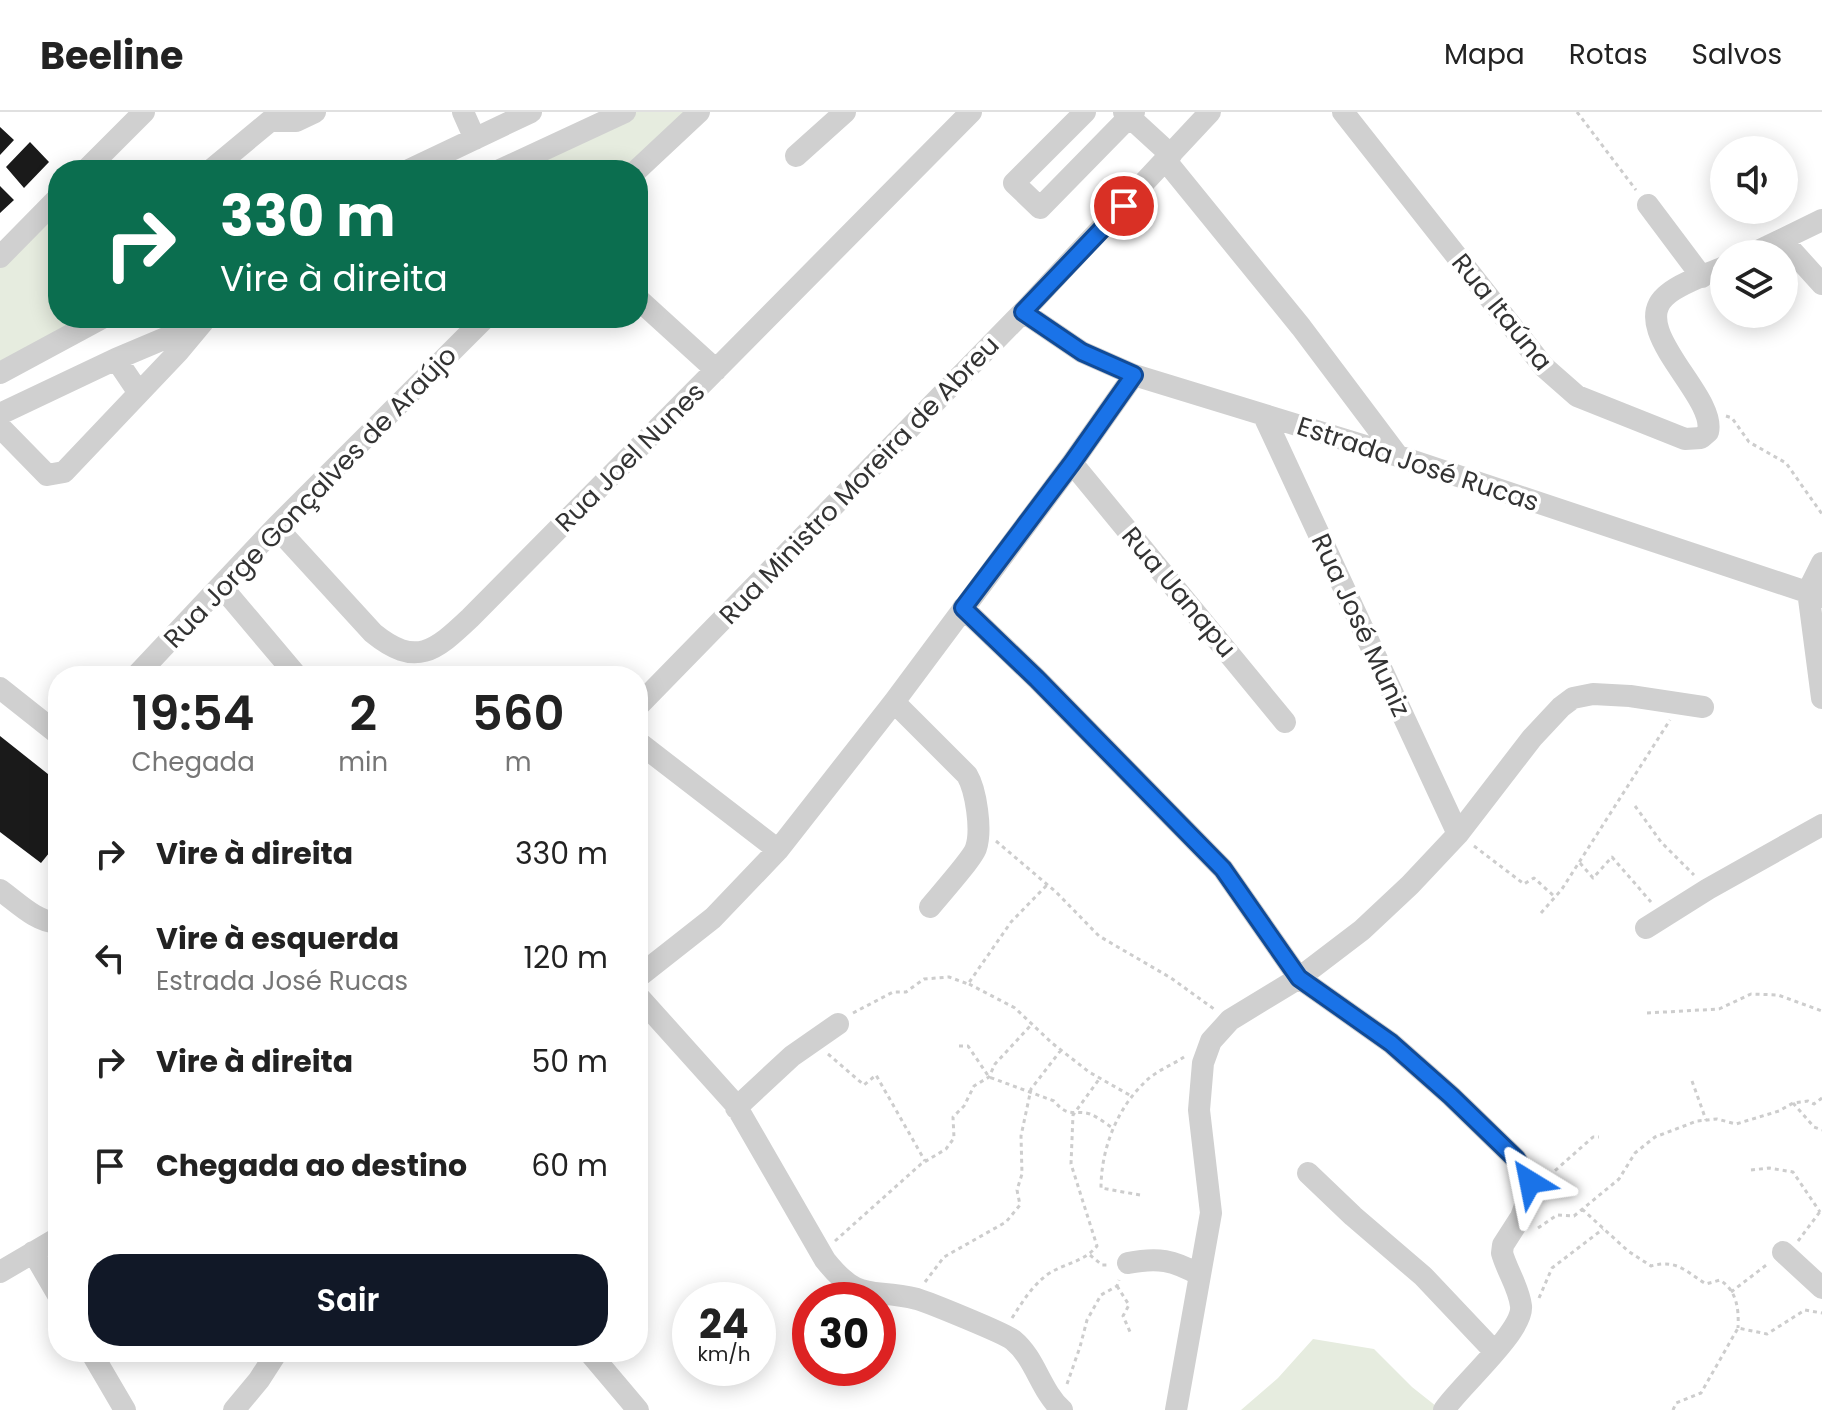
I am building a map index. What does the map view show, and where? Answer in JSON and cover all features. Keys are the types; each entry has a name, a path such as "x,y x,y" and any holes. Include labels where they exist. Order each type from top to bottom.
{"street":[{"path":"101,160 144,112"},
{"path":"223,160 270,121 296,121 315,112"},
{"path":"463,112 475,139"},
{"path":"430,160 531,112"},
{"path":"522,160 625,112"},
{"path":"648,160 699,112"},
{"name":"Rua Joel Nunes","path":"276,527 373,633 389,646 412,654 430,651 470,618 971,112"},
{"path":"1085,112 1014,183 1040,208 1129,114 1168,158 1301,327 1398,456"},
{"name":"Rua Ministro Moreira de Abreu","path":"648,696 1023,312 1210,112"},
{"name":"Rua Itaúna","path":"1343,112 1544,367 1568,391 1685,439 1701,438 1708,432 1710,425 1705,407"},
{"path":"796,156 843,113"},
{"path":"1648,205 1702,277"},
{"path":"0,257 48,208"},
{"path":"1782,240 1822,220"},
{"path":"1798,258 1822,284"},
{"path":"1705,407 1679,372 1664,343 1659,327 1659,307 1669,293 1710,273"},
{"path":"648,308 716,370"},
{"name":"Estrada José Rucas","path":"1023,312 1082,352 1134,375 1398,456 1815,594"},
{"path":"0,373 83,328"},
{"path":"0,414 188,328"},
{"path":"0,427 47,475 64,472 200,328"},
{"name":"Rua Jorge Gonçalves de Araújo","path":"145,666 276,527 475,328"},
{"path":"116,359 139,393"},
{"path":"648,969 713,918 778,850 894,702 1134,375"},
{"name":"Rua José Muniz","path":"1264,416 1458,834"},
{"name":"Rua Uanapu","path":"1072,463 1285,722"},
{"path":"1822,563 1815,594 1822,698"},
{"path":"221,586 289,666"},
{"path":"963,608 1223,869 1299,978 1391,1043 1439,1085 1508,1151 1530,1182 1530,1192 1521,1217 1503,1245 1502,1253 1520,1298 1520,1317 1509,1335 1444,1410"},
{"path":"0,688 48,726"},
{"path":"1176,1410 1211,1213 1199,1110 1201,1073 1211,1041 1230,1020 1299,978 1362,930 1410,885 1458,834 1554,712 1573,698 1593,694 1630,696 1692,705"},
{"path":"894,702 967,775 974,786 977,800 976,848 930,907"},
{"path":"648,750 778,850"},
{"path":"1655,923 1708,889 1822,825"},
{"path":"0,890 48,922"},
{"path":"648,1007 736,1108 839,1277 855,1289 874,1295 922,1301 1013,1340 1025,1353 1043,1390 1057,1405"},
{"path":"736,1108 792,1056 838,1024"},
{"path":"1308,1173 1423,1276 1494,1351"},
{"path":"0,1272 48,1244"},
{"path":"33,1252 48,1278"},
{"path":"1783,1252 1822,1288"},
{"path":"1128,1263 1148,1259 1177,1262 1200,1275"},
{"path":"97,1362 125,1410"},
{"path":"234,1410 271,1362"},
{"path":"597,1362 638,1410"}],"path":[{"path":"1577,112 1648,205"},
{"path":"1705,407 1732,418 1749,442 1786,463 1822,514"},
{"path":"1541,913 1692,705"},
{"path":"1635,806 1661,842 1708,889"},
{"path":"977,824 1047,885 1099,936 1171,978 1230,1020"},
{"path":"1458,834 1524,884 1534,878 1555,897"},
{"path":"1579,863 1593,878 1612,857 1655,923"},
{"path":"968,984 1011,922 1047,885"},
{"path":"838,1024 869,1003 893,992 906,992 924,979 949,977 1015,1008 1061,1050 1133,1097"},
{"path":"1647,1013 1719,1009 1751,994 1778,995 1822,1011"},
{"path":"822,1253 925,1161 946,1149 954,1138 953,1117 964,1106 974,1086 989,1077 995,1064 1032,1024"},
{"path":"813,1041 864,1085 876,1075 925,1161"},
{"path":"959,1046 968,1046 989,1077 1054,1101 1073,1115 1088,1113 1113,1128"},
{"path":"922,1301 925,1280 944,1257 1006,1222 1020,1205 1017,1190 1022,1174 1021,1136 1030,1093 1061,1050"},
{"path":"1140,1195 1101,1188 1101,1169 1113,1128 1147,1080 1185,1056"},
{"path":"1002,1334 1030,1290 1050,1273 1090,1255 1097,1246 1071,1164 1073,1115 1100,1078"},
{"path":"1692,1081 1706,1120"},
{"path":"1535,1230 1557,1215 1574,1216 1619,1179 1635,1153 1655,1137 1706,1120 1717,1119 1736,1124 1779,1111 1793,1103 1808,1101 1814,1104 1822,1098"},
{"path":"1793,1103 1814,1127 1822,1130"},
{"path":"1530,1182 1551,1176 1593,1137 1599,1137"},
{"path":"1751,1170 1769,1168 1793,1172 1820,1212"},
{"path":"1582,1209 1651,1266 1660,1263 1678,1265 1706,1284 1720,1280 1729,1286 1739,1307 1738,1328 1701,1393 1676,1403 1673,1410"},
{"path":"1520,1317 1536,1304 1552,1268 1603,1228"},
{"path":"1057,1405 1069,1381 1087,1320 1101,1295 1117,1286 1128,1263"},
{"path":"1117,1286 1129,1305 1123,1316 1131,1334"},
{"path":"1738,1328 1767,1334 1775,1326 1805,1310 1822,1313"}],"shaded area":[{"path":"634,112 694,112 643,160 531,160"},
{"path":"48,211 48,328 66,328 0,362 0,261"},
{"path":"1313,1339 1374,1349 1412,1387 1441,1410 1241,1410 1278,1378"}],"building":[{"path":"0,127 14,140 0,155"},
{"path":"30,142 48,161 24,188 6,167"},
{"path":"0,186 14,200 0,213"},
{"path":"0,736 48,774 48,854 41,863 0,832"}],"route":[{"path":"1124,206 1023,312 1082,352 1134,375 963,608 1177,819 1223,869 1299,978 1391,1043 1493,1135 1516,1159 1530,1182"}]}
